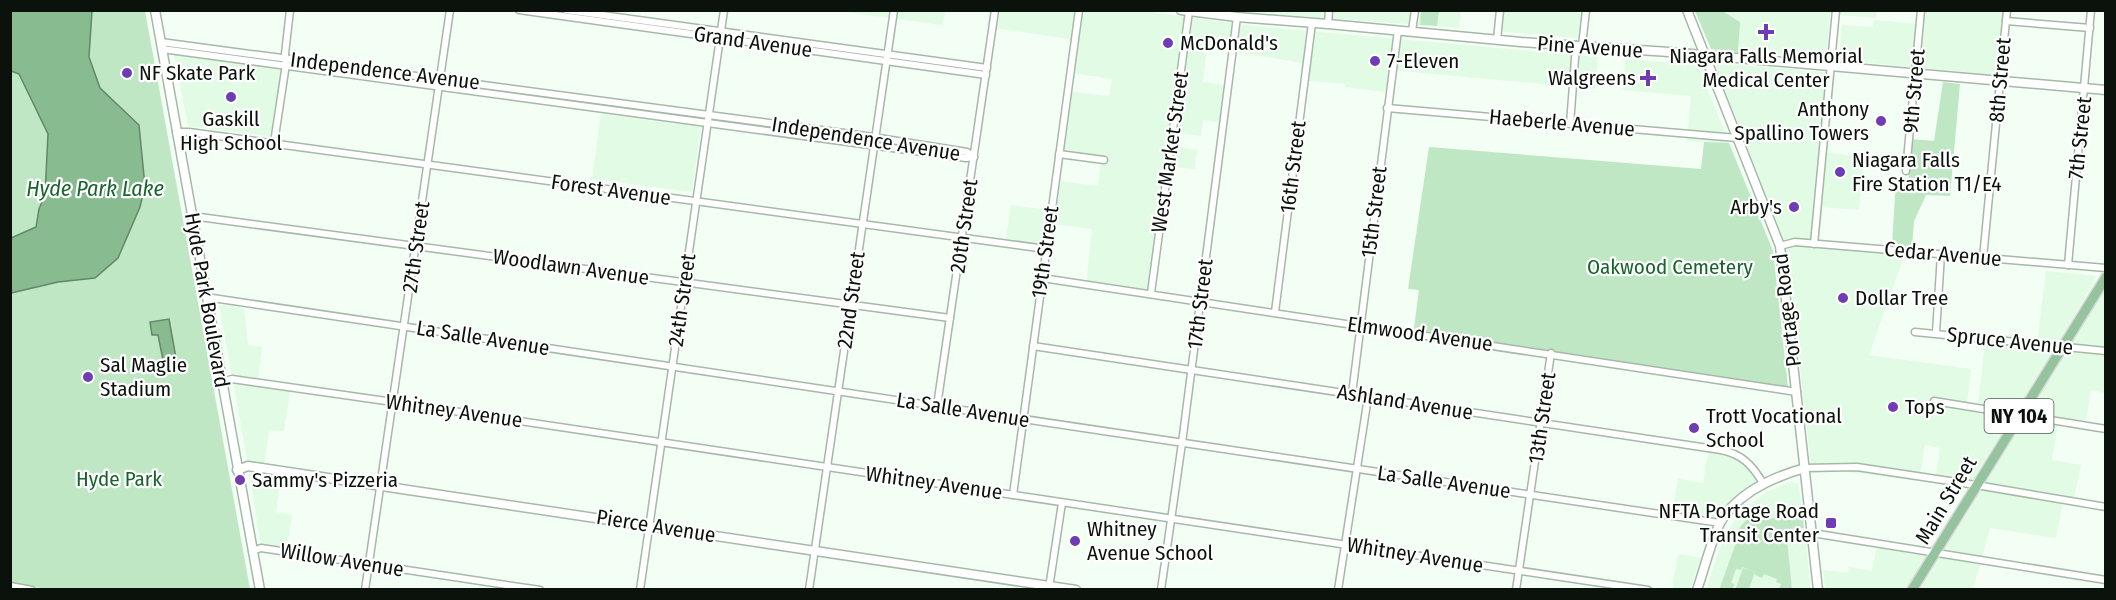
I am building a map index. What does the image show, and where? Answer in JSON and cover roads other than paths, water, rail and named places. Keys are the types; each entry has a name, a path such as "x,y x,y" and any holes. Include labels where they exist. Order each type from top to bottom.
{"main road":[{"name":"Main Street","path":"1912,590 2106,277"}],"street":[{"name":"Hyde Park Boulevard","path":"155,10 260,590"},
{"path":"274,143 286,61 290,10"},
{"name":"27th Street","path":"365,590 450,10"},
{"name":"Grand Avenue","path":"519,10 721,35"},
{"path":"566,10 721,35 987,71"},
{"name":"24th Street","path":"640,590 724,10"},
{"name":"22nd Street","path":"809,590 894,10"},
{"name":"20th Street","path":"937,406 995,10"},
{"name":"19th Street","path":"1013,495 1079,10"},
{"path":"1328,24 1329,10"},
{"path":"1413,32 1415,10"},
{"path":"1497,40 1500,10"},
{"path":"1570,124 1579,46 1586,10"},
{"name":"Portage Road","path":"1687,10 1780,246 1818,590"},
{"path":"1814,244 1836,10"},
{"name":"9th Street","path":"1906,171 1921,10"},
{"name":"8th Street","path":"1983,258 2007,10"},
{"name":"7th Street","path":"2068,265 2091,10"},
{"name":"Pine Avenue","path":"1185,11 1497,40 2106,90"},
{"name":"West Market Street","path":"1151,293 1179,86 1185,11"},
{"name":"17th Street","path":"1161,590 1242,15"},
{"path":"2006,21 2090,28"},
{"name":"16th Street","path":"1275,312 1311,22"},
{"name":"15th Street","path":"1352,394 1398,30"},
{"name":"Independence Avenue","path":"162,45 440,78 709,119"},
{"name":"Independence Avenue","path":"286,61 439,86 875,141 966,158 974,157"},
{"name":"Haeberle Avenue","path":"1387,108 1737,138"},
{"name":"Forest Avenue","path":"176,132 274,143 1046,249"},
{"path":"1059,154 1104,159"},
{"name":"Woodlawn Avenue","path":"192,216 950,318"},
{"name":"Cedar Avenue","path":"1780,246 1795,242 2106,268"},
{"path":"1936,333 1941,254"},
{"name":"Elmwood Avenue","path":"1042,278 1551,353 1797,392"},
{"name":"La Salle Avenue","path":"206,297 1720,523"},
{"name":"Spruce Avenue","path":"1915,332 2106,351"},
{"name":"Ashland Avenue","path":"1033,346 1734,453 1749,463 1763,483"},
{"name":"13th Street","path":"1516,590 1551,353"},
{"name":"Whitney Avenue","path":"221,382 232,379 393,402 1648,590"},
{"path":"1338,590 1368,397"},
{"path":"1934,401 2106,429"},
{"name":"Pierce Avenue","path":"237,470 248,466 1076,590"},
{"path":"1697,590 1720,523 1735,506 1763,483 1805,468 1857,467 2106,507"},
{"path":"1049,587 1062,502"},
{"path":"1812,532 2106,580"},
{"name":"Willow Avenue","path":"252,551 261,548 540,590"},
{"path":"10,586 32,590"}],"water":[{"name":"Hyde Park Lake","path":"11,10 92,11 89,57 100,88 139,125 145,186 140,207 118,258 95,278 58,282 11,293 11,238 36,227 39,209 45,195 48,134 19,74 11,71"},
{"path":"169,319 176,358 163,360 158,335 152,335 150,322"}],"place":[{"name":"Niagara Falls Memorial Medical Center","path":"1766,32"},
{"name":"McDonald's","path":"1168,43"},
{"name":"7-Eleven","path":"1375,61"},
{"name":"NF Skate Park","path":"127,73"},
{"name":"Walgreens","path":"1648,78"},
{"name":"Gaskill High School","path":"231,97"},
{"name":"Anthony Spallino Towers","path":"1881,121"},
{"name":"Niagara Falls Fire Station T1/E4","path":"1840,172"},
{"name":"Arby's","path":"1794,207"},
{"name":"Dollar Tree","path":"1843,298"},
{"name":"Sal Maglie Stadium","path":"88,377"},
{"name":"Tops","path":"1893,407"},
{"name":"Trott Vocational School","path":"1694,428"},
{"name":"Sammy's Pizzeria","path":"240,480"},
{"name":"NFTA Portage Road Transit Center","path":"1831,523"},
{"name":"Whitney Avenue School","path":"1075,541"}],"park label":[{"name":"Oakwood Cemetery","path":"1670,267"},
{"name":"Hyde Park","path":"119,479"}]}
